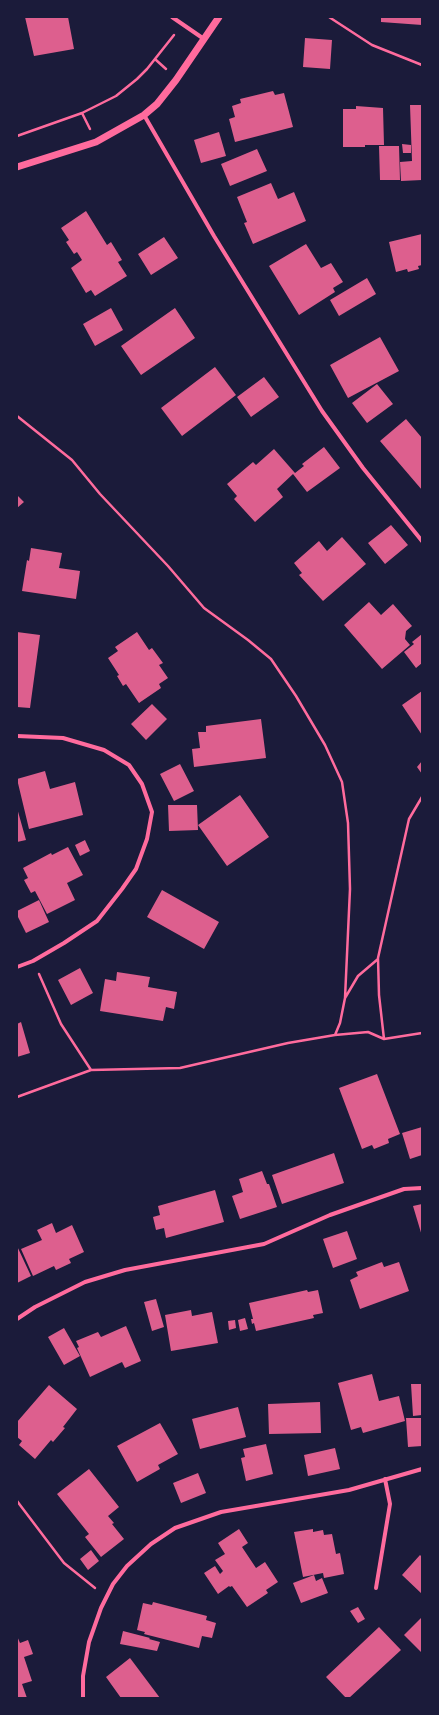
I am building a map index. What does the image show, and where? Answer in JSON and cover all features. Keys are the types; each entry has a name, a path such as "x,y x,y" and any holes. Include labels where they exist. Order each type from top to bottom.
{"street":[{"path":"172,17 204,40"},
{"path":"17,167 96,142 144,115 157,104 220,17"},
{"path":"144,115 214,236 322,411 363,468 422,540"},
{"path":"17,736 62,738 104,750 129,765 142,784 152,812 147,839 136,869 97,920 64,944 33,961 17,967"},
{"path":"17,1319 36,1307 85,1282 125,1270 264,1244 330,1215 404,1189 422,1188"},
{"path":"82,1698 83,1676 89,1642 106,1598 113,1584 127,1566 150,1544 175,1528 221,1512 349,1490 422,1468"},
{"path":"376,1588 390,1504 385,1479"}],"path":[{"path":"329,17 372,45 422,65"},
{"path":"17,136 82,113 116,96 137,79 152,64 182,24"},
{"path":"17,416 72,460 100,494 168,566 204,608 271,659 296,696 325,745 342,782 348,823 350,889 345,998 336,1035"},
{"path":"384,1039 379,995 378,958 409,819 422,797"},
{"path":"345,998 358,976 378,958"},
{"path":"33,961 62,1024 91,1070"},
{"path":"17,1097 91,1070 180,1068 288,1043 336,1035 368,1032 384,1039 422,1033"},
{"path":"17,1501 64,1563 106,1598"}],"building":[{"path":"25,17 68,17 74,49 34,56"},
{"path":"381,17 422,17 422,25 381,22"},
{"path":"305,38 332,40 330,69 303,67"},
{"path":"273,91 275,95 284,93 293,127 235,142 229,119 235,117 232,106 241,103 240,99"},
{"path":"410,105 422,105 422,180 401,181 400,162 412,161"},
{"path":"356,106 383,108 384,145 343,147 343,109 356,109"},
{"path":"219,132 226,156 201,163 194,140"},
{"path":"402,144 411,145 411,153 403,153"},
{"path":"379,146 399,146 400,180 380,180"},
{"path":"257,149 267,171 230,186 221,164"},
{"path":"271,183 278,199 294,192 306,221 253,244 244,223 247,222 237,197"},
{"path":"86,211 107,245 111,242 122,260 118,262 127,276 95,296 91,290 86,293 71,268 82,260 77,252 74,254 66,242 69,240 61,228"},
{"path":"422,234 422,265 418,266 419,269 408,272 407,269 396,272 389,242"},
{"path":"164,237 178,258 151,275 138,254"},
{"path":"306,244 321,268 331,263 343,282 333,288 335,292 299,315 269,266"},
{"path":"367,278 376,294 339,316 330,300"},
{"path":"111,308 123,330 95,346 83,324"},
{"path":"175,308 195,338 141,375 121,346"},
{"path":"380,337 399,371 348,398 330,365"},
{"path":"215,367 236,395 182,436 161,408"},
{"path":"264,377 279,397 251,417 237,397"},
{"path":"377,384 393,404 367,423 352,403"},
{"path":"406,419 422,438 422,490 380,441"},
{"path":"324,447 340,468 307,492 293,474 277,489 283,497 255,522 234,499 237,496 227,484 253,462 256,465 274,449 295,473 304,466 302,464"},
{"path":"17,495 24,502 17,508"},
{"path":"391,525 408,545 385,564 368,543"},
{"path":"342,537 366,564 323,601 299,575 302,573 294,563 319,541 327,551"},
{"path":"31,548 62,553 59,568 80,571 76,599 22,591 27,560 29,561"},
{"path":"369,602 381,615 393,604 412,626 406,631 405,639 410,645 382,669 344,625"},
{"path":"17,632 40,635 30,708 17,707"},
{"path":"137,632 149,650 152,648 163,663 159,665 168,678 159,684 161,688 139,703 126,684 123,686 117,676 119,675 108,658 118,651 115,647"},
{"path":"422,634 422,663 416,668 404,652 414,644 412,642"},
{"path":"422,691 422,735 402,705"},
{"path":"152,704 167,719 146,740 131,724"},
{"path":"261,719 266,758 194,767 192,749 200,748 198,732 206,732 206,726"},
{"path":"422,761 422,774 417,767"},
{"path":"180,764 194,791 174,801 160,774"},
{"path":"45,771 50,789 75,782 83,815 29,829 17,779"},
{"path":"240,795 269,837 227,866 198,825"},
{"path":"168,805 197,805 198,830 169,831"},
{"path":"17,808 26,840 17,842"},
{"path":"85,840 90,851 80,856 75,845"},
{"path":"68,847 83,875 67,883 75,900 47,914 35,891 31,893 24,880 28,878 23,868 51,853 52,855"},
{"path":"162,890 219,922 204,949 147,917"},
{"path":"39,900 49,922 26,933 17,915 17,911"},
{"path":"80,968 93,993 71,1005 58,980"},
{"path":"117,972 150,977 148,987 177,992 174,1009 166,1007 163,1021 100,1011 105,979 116,981"},
{"path":"21,1022 30,1053 17,1057 17,1024"},
{"path":"377,1074 400,1134 388,1139 389,1143 374,1149 372,1145 362,1149 339,1088"},
{"path":"422,1127 422,1155 410,1159 402,1133"},
{"path":"334,1153 344,1183 282,1204 272,1175"},
{"path":"262,1171 267,1184 269,1184 277,1207 240,1219 232,1196 243,1192 239,1179"},
{"path":"215,1190 224,1222 166,1238 164,1228 156,1230 153,1217 160,1215 158,1206"},
{"path":"422,1204 422,1236 413,1206"},
{"path":"52,1223 56,1233 72,1225 84,1252 69,1259 71,1263 56,1270 54,1266 33,1276 21,1249 42,1240 37,1230"},
{"path":"347,1231 357,1259 333,1268 323,1239"},
{"path":"17,1246 31,1276 17,1283"},
{"path":"382,1262 384,1267 399,1262 409,1291 360,1309 350,1280 358,1276 356,1272"},
{"path":"307,1290 308,1292 318,1290 323,1313 313,1315 314,1318 256,1331 254,1323 252,1324 251,1319 253,1319 249,1303"},
{"path":"156,1299 164,1327 152,1331 144,1302"},
{"path":"191,1310 192,1316 212,1312 218,1343 171,1351 165,1315"},
{"path":"245,1318 248,1329 240,1331 238,1320"},
{"path":"235,1320 236,1328 229,1330 228,1321"},
{"path":"126,1326 141,1361 125,1368 122,1362 90,1377 77,1348 79,1347 76,1341 98,1332 101,1337"},
{"path":"64,1328 80,1356 64,1365 48,1337"},
{"path":"372,1374 379,1401 399,1396 405,1421 363,1433 361,1427 351,1430 338,1383"},
{"path":"411,1384 422,1384 422,1415 413,1416"},
{"path":"49,1385 77,1409 63,1427 65,1428 53,1442 51,1440 35,1459 19,1445 22,1441 17,1437 17,1422"},
{"path":"320,1402 321,1433 269,1434 268,1404"},
{"path":"238,1407 246,1437 200,1449 192,1419"},
{"path":"406,1418 422,1418 422,1446 408,1447"},
{"path":"160,1423 178,1454 158,1465 160,1469 137,1482 117,1446"},
{"path":"266,1444 273,1474 246,1481 241,1458 245,1457 243,1449"},
{"path":"335,1448 340,1469 308,1476 304,1455"},
{"path":"89,1469 119,1507 108,1516 114,1523 112,1524 124,1539 101,1557 85,1537 89,1534 57,1494"},
{"path":"198,1473 206,1493 181,1503 173,1483"},
{"path":"239,1529 248,1543 242,1547 256,1568 265,1562 278,1582 266,1590 268,1593 247,1607 232,1586 229,1586 218,1594 204,1573 215,1566 220,1574 223,1571 215,1560 225,1554 218,1543"},
{"path":"313,1529 313,1532 323,1530 324,1535 332,1534 336,1554 340,1553 344,1574 324,1578 323,1573 303,1577 294,1532"},
{"path":"91,1550 99,1561 88,1570 80,1559"},
{"path":"420,1555 422,1557 422,1594 402,1575"},
{"path":"314,1575 316,1581 322,1578 328,1593 301,1603 293,1583"},
{"path":"153,1602 207,1616 206,1620 216,1623 212,1638 202,1636 199,1648 144,1634 145,1632 137,1630 143,1603 152,1605"},
{"path":"358,1607 365,1619 358,1623 350,1611"},
{"path":"422,1617 422,1653 404,1635"},
{"path":"379,1627 401,1650 349,1698 346,1698 326,1677"},
{"path":"123,1631 160,1642 157,1651 120,1644"},
{"path":"17,1636 20,1643 28,1640 33,1654 24,1657 32,1681 22,1684 27,1698 17,1698"},
{"path":"130,1658 160,1698 121,1698 106,1677"}]}
